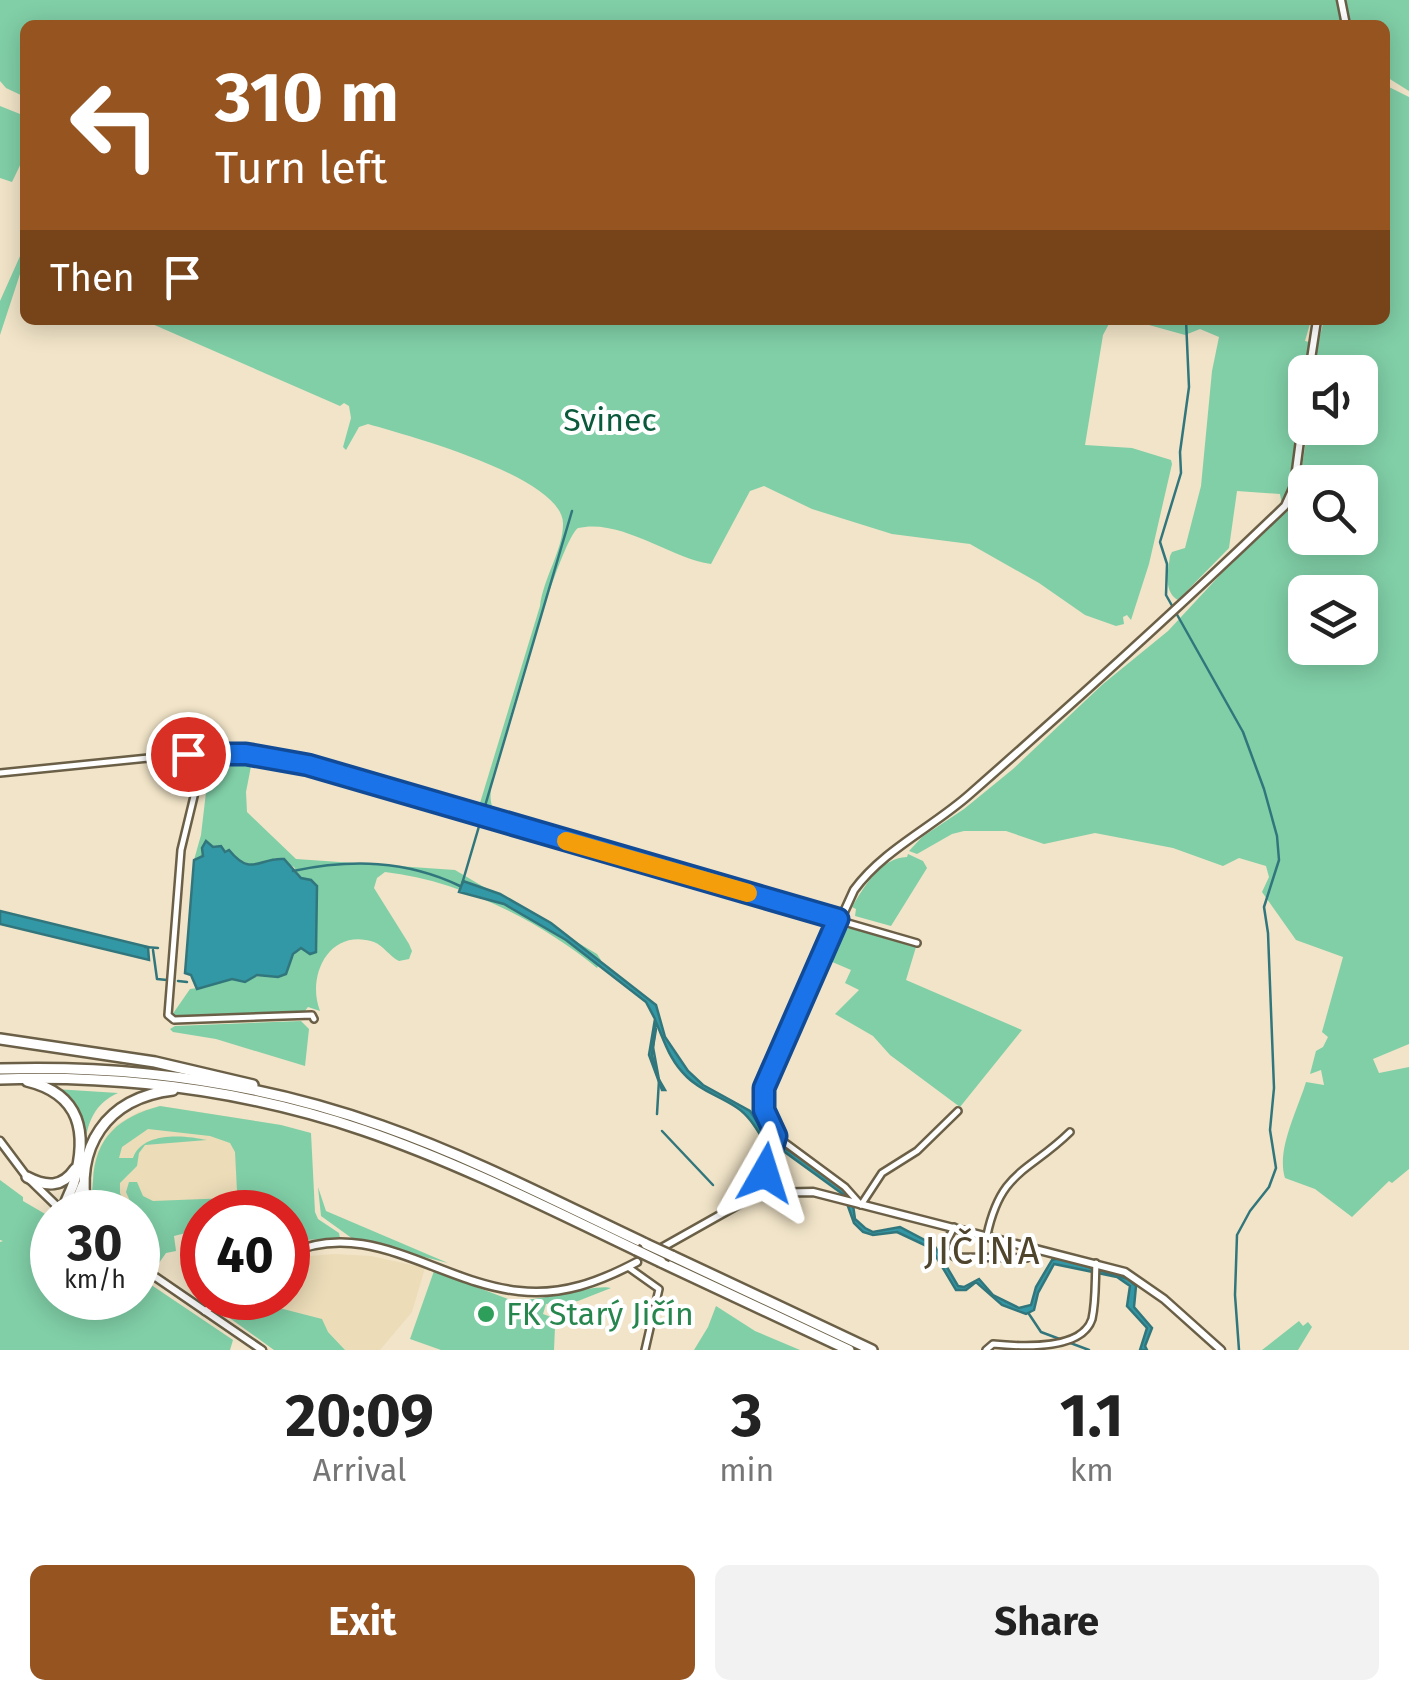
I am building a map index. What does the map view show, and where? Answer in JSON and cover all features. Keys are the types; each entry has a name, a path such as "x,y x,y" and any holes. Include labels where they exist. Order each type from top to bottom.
{"highway":[{"path":"0,1039 209,1073 434,1146 872,1350"},
{"path":"0,1069 157,1074 303,1102"},
{"path":"0,1079 99,1079 194,1089 286,1108 382,1136 477,1175 848,1350"},
{"path":"0,1079 44,1086 65,1100 76,1114 80,1130 71,1190"},
{"path":"80,1190 96,1134 118,1109 148,1094 194,1089"},
{"path":"27,1176 56,1184 68,1178 76,1166"},
{"path":"86,1173 86,1190"}],"street":[{"path":"1312,355 1317,325"},
{"path":"854,1203 846,1187 775,1140 764,1110 764,1088 838,919 862,878 964,800 1175,611 1285,506 1294,486 1299,445"},
{"path":"0,774 188,754 246,754 308,765 917,943"},
{"path":"204,755 180,850 168,1015 174,1020 312,1015 314,1020"},
{"path":"854,1203 882,1173 917,1151 958,1112"},
{"path":"987,1236 994,1204 1005,1187 1070,1132"},
{"path":"759,1193 775,1140"},
{"path":"0,1142 41,1190"},
{"path":"649,1248 759,1193 814,1192 1031,1246 1096,1269 1125,1272 1221,1350"},
{"path":"954,1227 944,1248 954,1257 1027,1258 1031,1246"},
{"path":"310,1245 346,1242 404,1254 489,1285 541,1292 597,1282 637,1262"},
{"path":"628,1267 659,1288 644,1350"},
{"path":"986,1350 993,1344 1051,1349 1072,1341 1088,1329 1092,1319 1096,1269"},
{"path":"218,1320 262,1350"}],"shaded area":[{"path":"160,1106 305,1132 305,1189 180,1190 180,1228 160,1243 160,1190 93,1190 96,1154 111,1128 138,1112"},
{"path":"310,1256 371,1256 425,1268 412,1312 380,1350 345,1350 328,1332 299,1320 310,1320"}],"green space":[{"path":"0,0 1338,0 1341,20 20,20 20,95 0,81"},
{"path":"1345,0 1409,0 1409,91 1390,79 1390,20 1348,20"},
{"path":"1390,88 1409,97 1409,1044 1373,1059 1379,1073 1409,1067 1409,1169 1392,1183 1389,1181 1352,1217 1315,1189 1285,1178 1283,1155 1306,1082 1324,1085 1321,1070 1310,1074 1316,1051 1328,1037 1322,1032 1343,957 1296,940 1262,892 1269,877 1266,866 1239,858 1223,866 1173,848 1095,833 1044,844 1006,831 964,831 917,854 909,851 1013,769 1103,684 1168,631 1288,510 1288,555 1378,555 1378,465 1302,465 1305,445 1378,445 1378,355 1315,355 1323,325 1390,325"},
{"path":"0,106 20,114 20,165 12,182 0,178"},
{"path":"20,256 20,274 0,335 0,301"},
{"name":"Svinec","path":"154,325 1108,325 1103,335 1085,445 1132,448 1171,460 1172,464 1149,564 1131,620 1127,615 1123,617 1124,624 1116,626 1085,615 1039,583 970,544 892,534 812,509 764,486 750,491 711,564 628,533 594,526 578,528 545,604 492,778 491,793 491,803 499,815 577,838 576,842 416,795 407,789 469,806 480,803 560,544 563,524 556,507 538,490 480,460 368,424 359,427 346,450 343,447 351,418 349,406 340,406"},
{"path":"1149,325 1310,325 1305,341 1309,342 1308,354 1288,355 1288,445 1298,445 1294,465 1288,465 1288,491 1282,504 1280,494 1237,491 1229,548 1178,600 1168,587 1170,556 1185,548 1201,486 1219,337 1200,329 1185,335"},
{"path":"210,758 252,761 247,812 296,859 455,870 597,954 601,960 597,968 550,934 497,905 441,884 385,872 377,878 374,888 409,944 409,959 399,961 374,942 345,941 325,957 319,969 316,997 320,1011 308,1007 304,1012 175,1018 172,1015 190,989 272,973 302,948 301,878 294,867 275,858 261,864 248,863 222,850 194,860 201,835"},
{"path":"908,854 923,861 927,868 891,926 855,916 856,909 852,907 874,875 889,862"},
{"path":"845,929 916,947 906,980 1022,1030 960,1107 890,1055 873,1036 835,1014 859,990 845,983 851,970 830,961"},
{"path":"301,1021 309,1029 305,1066 170,1029 175,1026"},
{"path":"55,1089 118,1093 103,1102 88,1128 77,1190 72,1190 81,1120 74,1106"},
{"path":"160,1106 311,1133 315,1212 340,1238 310,1240 310,1190 237,1190 235,1152 230,1143 210,1136 148,1129 122,1147 119,1158 133,1158 138,1149 155,1139 176,1136 207,1140 145,1145 137,1166 120,1183 120,1190 93,1190 95,1166 104,1141 121,1123"},
{"path":"0,1180 30,1205 30,1320 160,1320 160,1291 180,1304 180,1320 203,1320 233,1340 230,1350 0,1350"},
{"path":"129,1182 137,1182 140,1190 127,1190"},
{"path":"318,1187 326,1211 448,1263 353,1239 321,1216"},
{"path":"180,1200 180,1234 174,1236 176,1251 166,1253 160,1262 160,1201"},
{"path":"434,1271 516,1302 611,1288 578,1301 546,1304 543,1314 562,1321 555,1327 554,1350 441,1350 410,1339"},
{"path":"716,1306 755,1331 800,1350 694,1350"},
{"path":"310,1316 322,1319 345,1350 274,1350 232,1320 310,1320"},
{"path":"1299,1321 1312,1327 1298,1350 1262,1350"}],"water":[{"path":"206,841 213,847 221,846 225,852 229,850 250,865 284,859 301,878 317,886 316,952 310,954 301,948 293,954 286,974 278,977 257,975 245,982 232,979 197,989 191,975 185,973 194,860 203,856"},
{"path":"463,881 500,894 551,923 656,1005 665,1037 688,1071 703,1085 750,1111 770,1141 802,1157 845,1190 852,1198 855,1219 865,1228 873,1232 900,1227 934,1245 958,1286 979,1279 993,1295 1019,1308 1031,1305 1036,1287 1052,1260 1060,1258 1128,1279 1136,1286 1134,1307 1152,1328 1147,1350 1140,1350 1147,1328 1127,1306 1130,1286 1117,1277 1054,1264 1038,1293 1034,1310 1026,1314 1002,1305 976,1282 966,1290 956,1290 931,1248 897,1232 873,1235 863,1232 854,1223 844,1195 775,1145 766,1144 741,1111 698,1086 681,1071 656,1022 652,1055 662,1090 649,1055 655,1019 646,1002 566,940 504,904 459,892"},
{"path":"0,911 148,947 149,960 0,924"}],"waterway":[{"path":"1186,325 1189,387 1181,473 1160,542 1167,564 1166,595 1243,732 1264,789 1277,836 1279,860 1264,907 1274,1088 1270,1130 1276,1168 1269,1187 1237,1235 1235,1295 1239,1350"},
{"path":"462,884 572,511"},
{"path":"293,871 378,864 419,871 460,886"},
{"path":"145,947 158,948"},
{"path":"153,950 157,979 167,980"},
{"path":"178,981 187,982"},
{"path":"656,1029 653,1047 659,1080 657,1114"},
{"path":"662,1131 713,1185"},
{"path":"1029,1314 1041,1332 1089,1350"}],"slow traffic":[{"path":"566,841 748,893"}],"place":[{"name":"FK Starý Jičín","path":"486,1314"}],"district":[{"name":"JIČINA","path":"983,1251"}],"route":[{"path":"188,754 246,754 308,765 838,919 764,1088 764,1110 776,1136 765,1173"}]}
